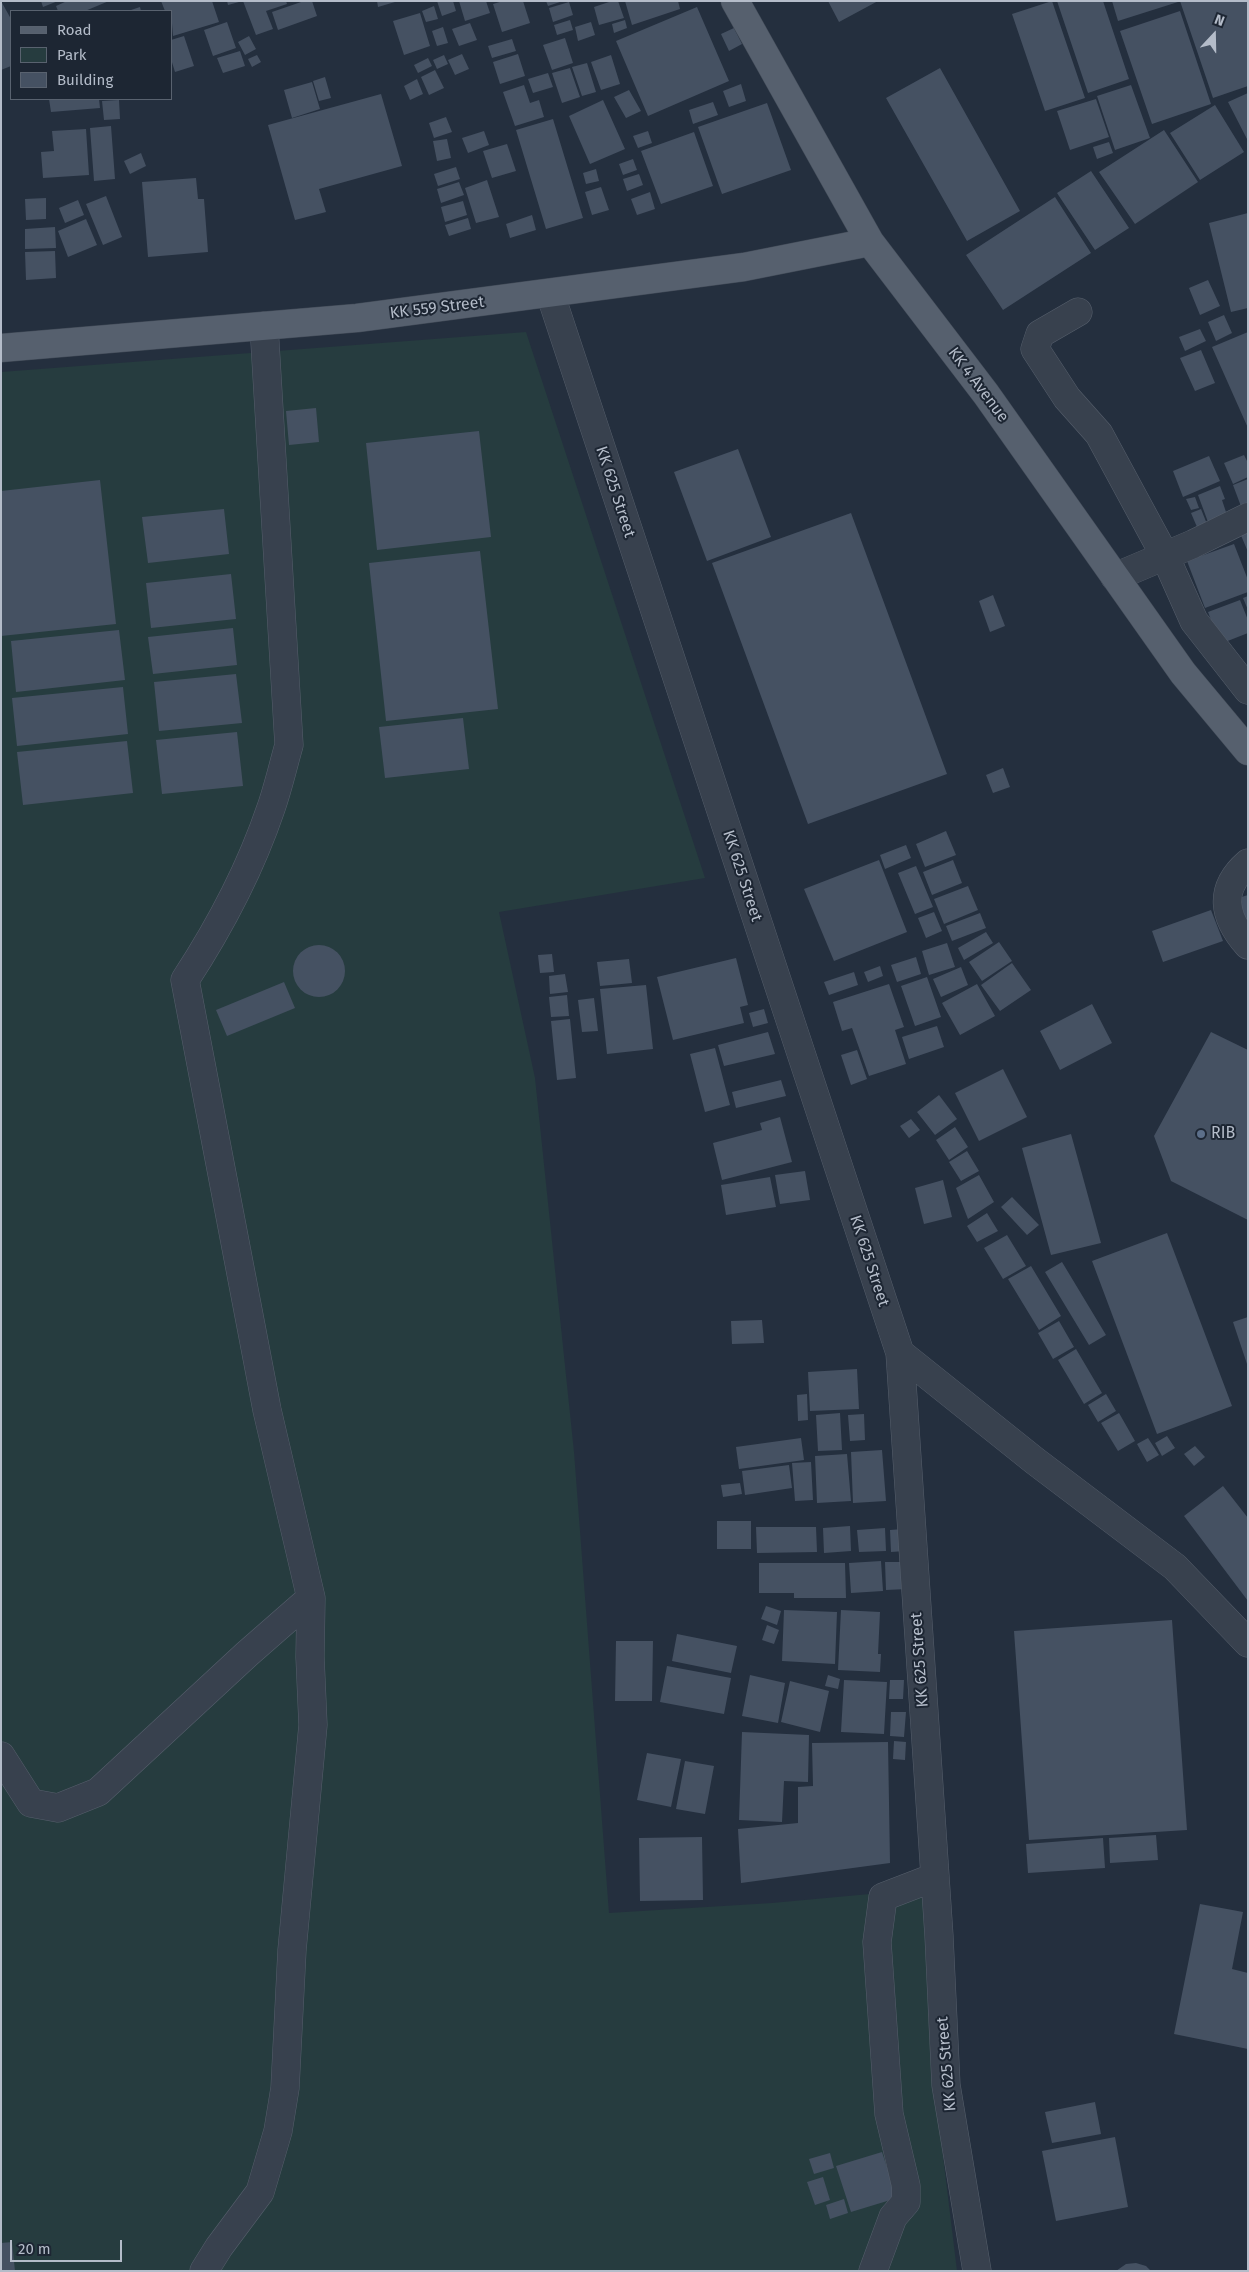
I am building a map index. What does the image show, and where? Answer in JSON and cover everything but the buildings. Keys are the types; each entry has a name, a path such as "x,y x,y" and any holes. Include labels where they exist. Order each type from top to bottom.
{"main road":[{"name":"KK 4 Avenue","path":"735,1 870,242 986,394 1183,673 1248,752"},
{"name":"KK 559 Street","path":"1,348 357,318 744,267 870,242"}],"street":[{"name":"KK 625 Street","path":"550,293 900,1353 935,1877 946,2085 977,2271"},
{"path":"1078,312 1040,334 1035,349 1067,398 1099,434 1165,556 1194,621 1248,690"},
{"path":"204,2271 219,2246 260,2192 278,2131 284,2088 292,1950 306,1822 313,1725 310,1657 311,1598 266,1410 185,980 210,942 238,885 271,809 289,745 264,326"},
{"path":"1115,577 1248,517"},
{"path":"1248,863 1235,875 1227,894 1228,913 1236,930 1248,945"},
{"path":"900,1353 1035,1461 1175,1567 1248,1643"},
{"path":"1,1756 31,1804 58,1808 98,1792 247,1654 311,1598"},
{"path":"873,2271 893,2218 906,2202 906,2186 889,2114 877,1942 879,1916 883,1897 935,1877"}],"green space":[{"path":"526,332 705,878 499,912 535,1078 574,1452 609,1913 772,1903 924,1889 938,2115 957,2271 1,2271 1,372"}],"place":[{"name":"RIB","path":"1201,1134"}]}
